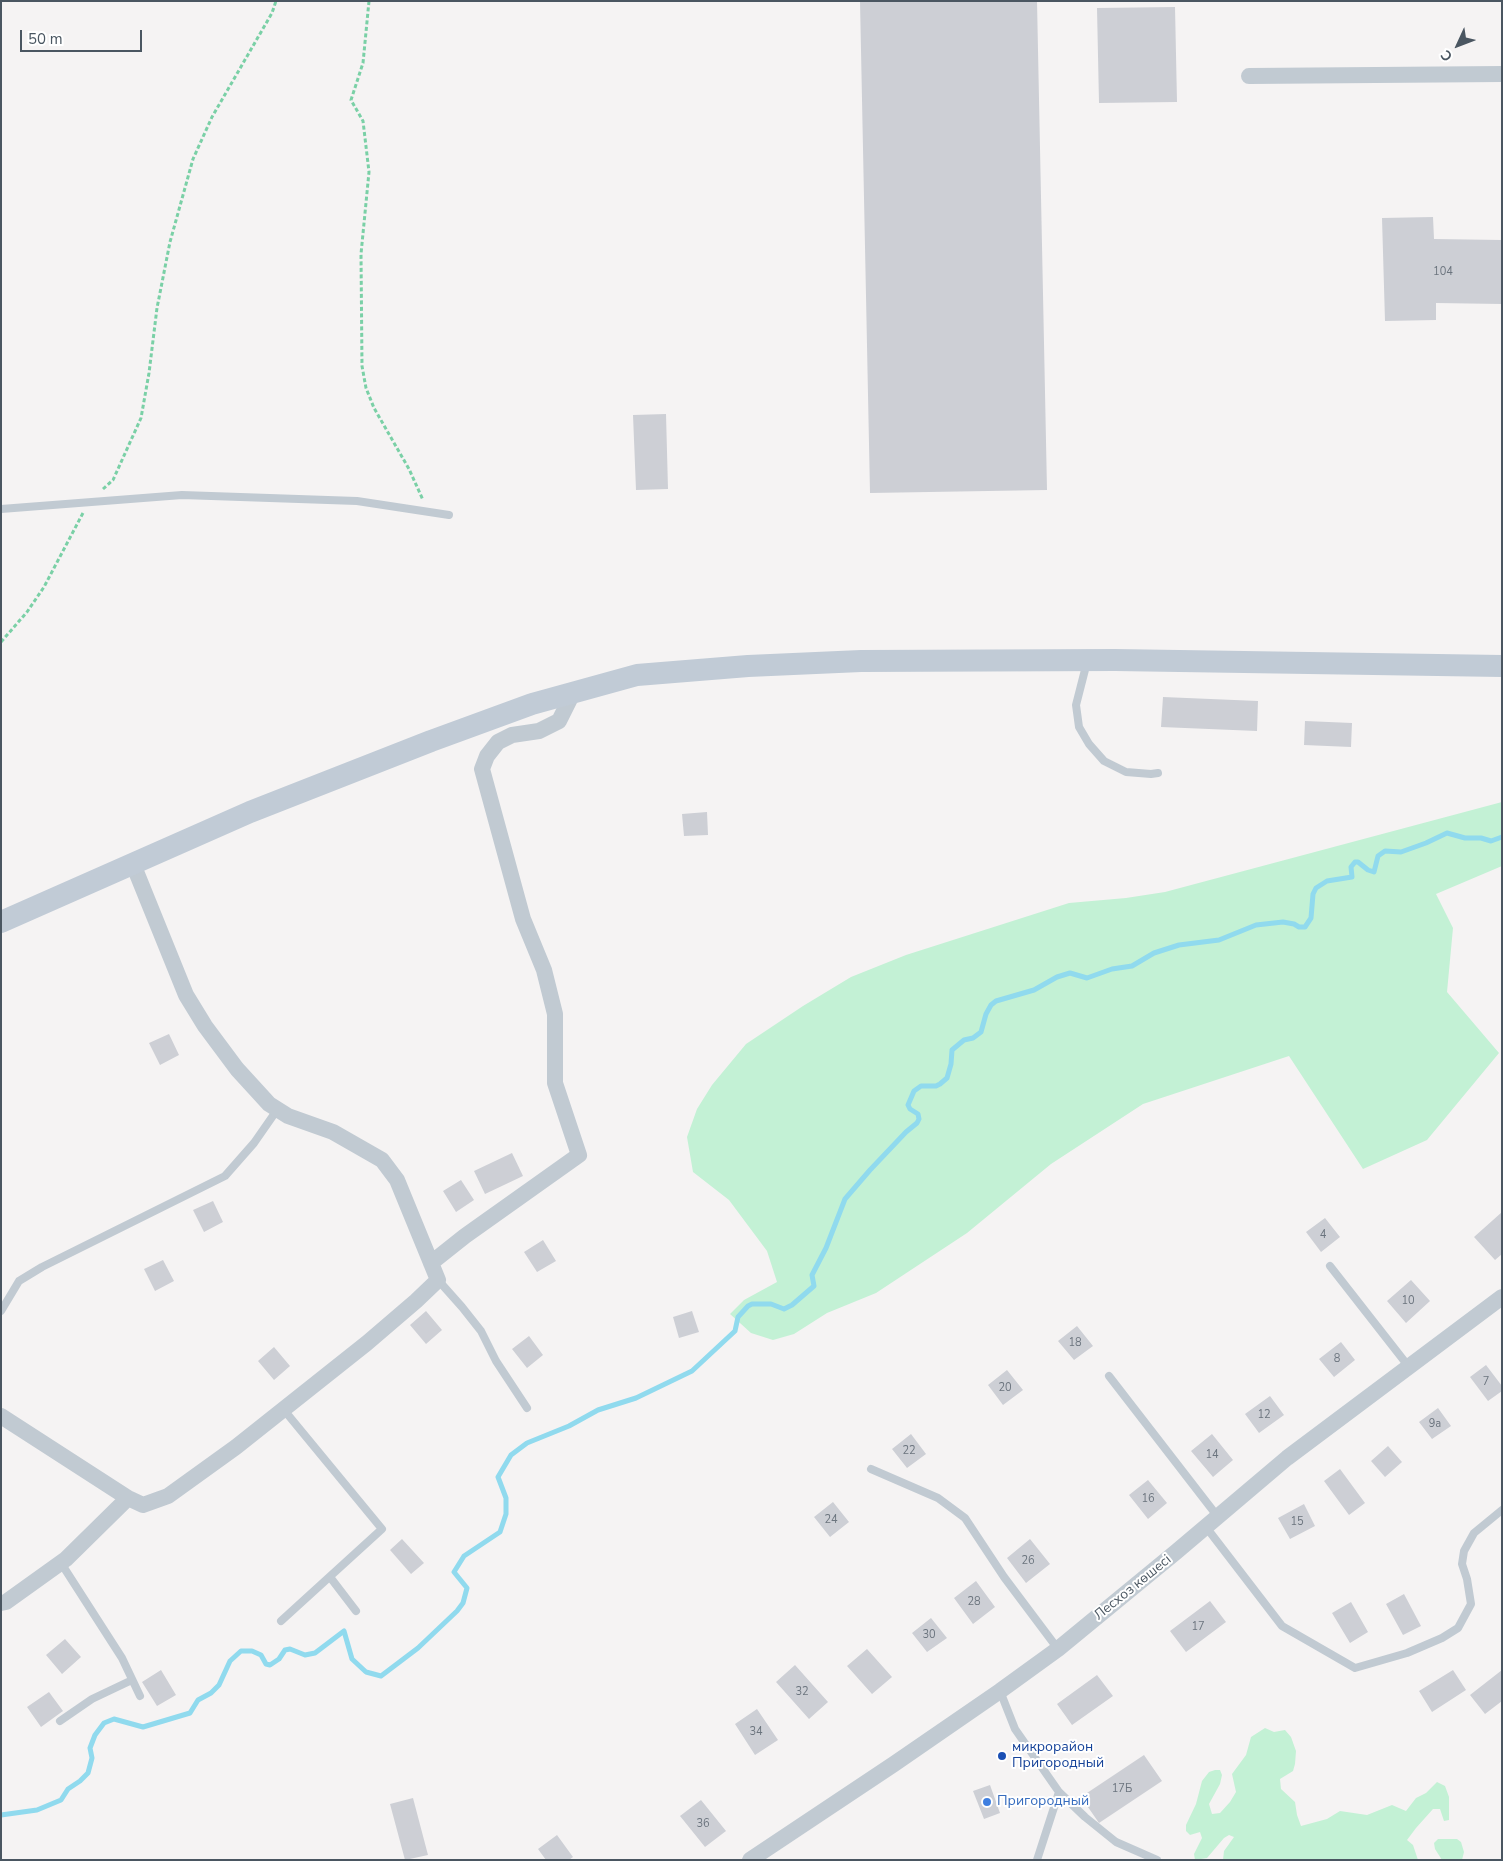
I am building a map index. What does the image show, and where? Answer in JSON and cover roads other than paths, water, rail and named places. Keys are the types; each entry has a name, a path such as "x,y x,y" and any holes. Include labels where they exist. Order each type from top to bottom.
{"street":[{"path":"1249,76 1502,74"},
{"path":"1,922 250,812 431,741 532,704 637,675 748,666 861,662 1087,660 1502,666"},
{"path":"431,1263 465,1236 539,1186 579,1155 555,1083 555,1014 544,970 523,919 482,770 487,756 498,742 512,735 539,731 559,721 573,693"},
{"path":"1,1416 128,1498 143,1505 168,1496 284,1410 381,1332 438,1280 397,1180 382,1160 333,1132 288,1116 269,1104 237,1069 205,1026 186,995 132,864"},
{"name":"Лесхоз көшесі","path":"750,1860 894,1764 1058,1649 1287,1458 1502,1297"},
{"path":"1,1603 6,1602 61,1563 128,1498"}],"lane":[{"path":"1,509 192,495 356,501 449,515"},
{"path":"1087,660 1076,705 1079,727 1089,744 1104,761 1126,772 1158,773"},
{"path":"1,1311 19,1281 42,1267 226,1176 254,1143 278,1110"},
{"path":"1330,1266 1409,1367"},
{"path":"438,1280 481,1331 496,1361 527,1408"},
{"path":"1109,1376 1212,1522 1244,1578 1282,1626 1355,1668 1407,1653 1442,1638 1458,1628 1471,1604 1467,1579 1462,1564 1464,1551 1474,1533 1502,1510"},
{"path":"281,1621 382,1529 284,1410"},
{"path":"871,1469 938,1498 965,1518 1004,1577 1058,1649"},
{"path":"61,1563 122,1658 140,1696"},
{"path":"330,1577 356,1611"},
{"path":"60,1721 92,1699 132,1680"},
{"path":"1000,1691 1015,1729 1059,1792 1085,1817 1116,1842 1157,1860"},
{"path":"1037,1860 1059,1792"}],"waterway":[{"path":"1,1815 37,1810 61,1800 68,1789 88,1773 92,1758 90,1748 95,1735 104,1723 114,1719 143,1727 190,1713 198,1700 211,1693 219,1685 230,1661 241,1651 252,1651 261,1655 266,1664 270,1665 279,1659 285,1650 290,1649 305,1655 315,1653 344,1631 352,1659 366,1672 381,1676 418,1648 463,1603 467,1588 454,1572 464,1556 500,1532 506,1514 506,1498 498,1477 511,1455 527,1443 569,1426 598,1410 636,1398 692,1371 735,1331 738,1317 748,1306 752,1304 771,1304 784,1309 792,1305 814,1286 812,1275 826,1248 845,1199 870,1170 917,1123 919,1119 918,1114 910,1109 908,1105 914,1091 921,1086 936,1086 947,1078 952,1050 964,1040 973,1038 981,1032 986,1014 991,1005 996,1001 1034,990 1057,977 1070,973 1087,978 1112,969 1132,966 1154,953 1179,945 1219,940 1256,925 1283,922 1305,927 1311,918 1313,894 1316,888 1327,881 1352,877 1351,867 1355,862 1374,872 1378,856 1385,851 1401,852 1447,833 1465,838 1481,838 1491,841 1502,837"}],"place":[{"name":"микрорайон Пригородный","path":"1002,1756"},
{"name":"Пригородный","path":"987,1802"}]}
